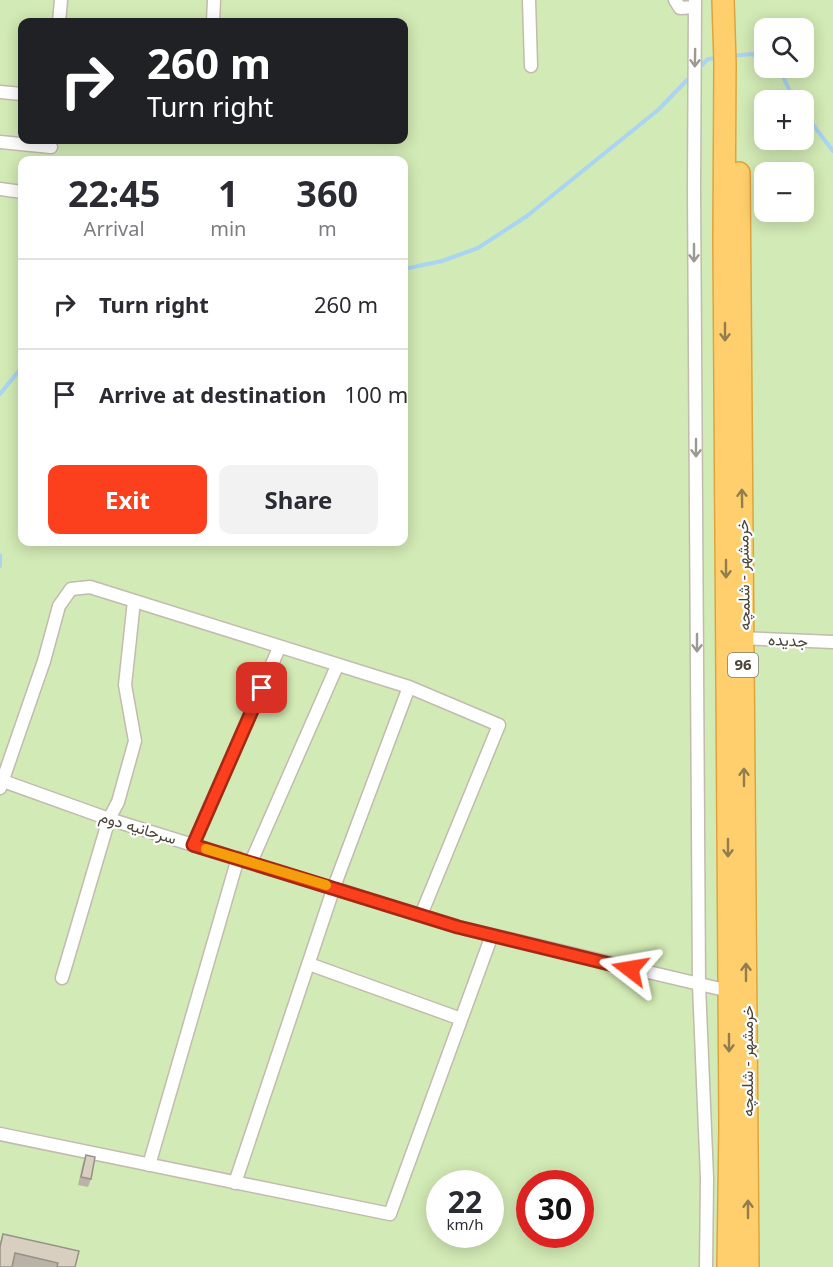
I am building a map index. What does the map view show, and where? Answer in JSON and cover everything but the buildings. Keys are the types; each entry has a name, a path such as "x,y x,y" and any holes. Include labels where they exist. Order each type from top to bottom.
{"highway":[{"name":"خرمشهر - شلمچه","path":"723,0 731,56"},
{"name":"خرمشهر - شلمچه","path":"736,0 731,56 735,637 748,1267"},
{"name":"خرمشهر - شلمچه","path":"728,1267 729,992 735,637"}],"street":[{"path":"59,18 61,0"},
{"path":"213,18 214,0"},
{"path":"529,0 531,66"},
{"path":"675,0 680,8 695,3 693,190 699,985 707,1178 706,1267"},
{"path":"0,92 18,94"},
{"path":"0,142 18,142"},
{"path":"0,189 18,191"},
{"path":"1,783 44,661 59,606 71,589 90,587 409,687 499,725 421,915"},
{"path":"62,978 109,819 118,802 135,741 125,685 134,601"},
{"name":"جدیده","path":"735,637 833,642"},
{"path":"193,845 279,648"},
{"path":"251,862 337,666"},
{"path":"235,1183 334,887 409,687"},
{"name":"سرحانیه دوم","path":"1,783 109,819 421,915 492,935 729,992"},
{"path":"148,1165 238,858"},
{"path":"0,1134 390,1214 492,935"},
{"path":"309,964 461,1019"}],"green space":[{"path":"0,0 833,0 833,1267 0,1267"}],"waterway":[{"path":"731,56 754,55"},
{"path":"697,70 708,59 718,58"},
{"path":"408,268 442,261 478,248 527,216 658,110 692,75"},
{"path":"784,78 789,90"},
{"path":"814,126 833,151"},
{"path":"0,394 18,372"},
{"path":"0,555 0,566"}],"slow traffic":[{"path":"206,849 326,885"}],"route":[{"path":"262,688 193,845 458,927 630,969"}]}
